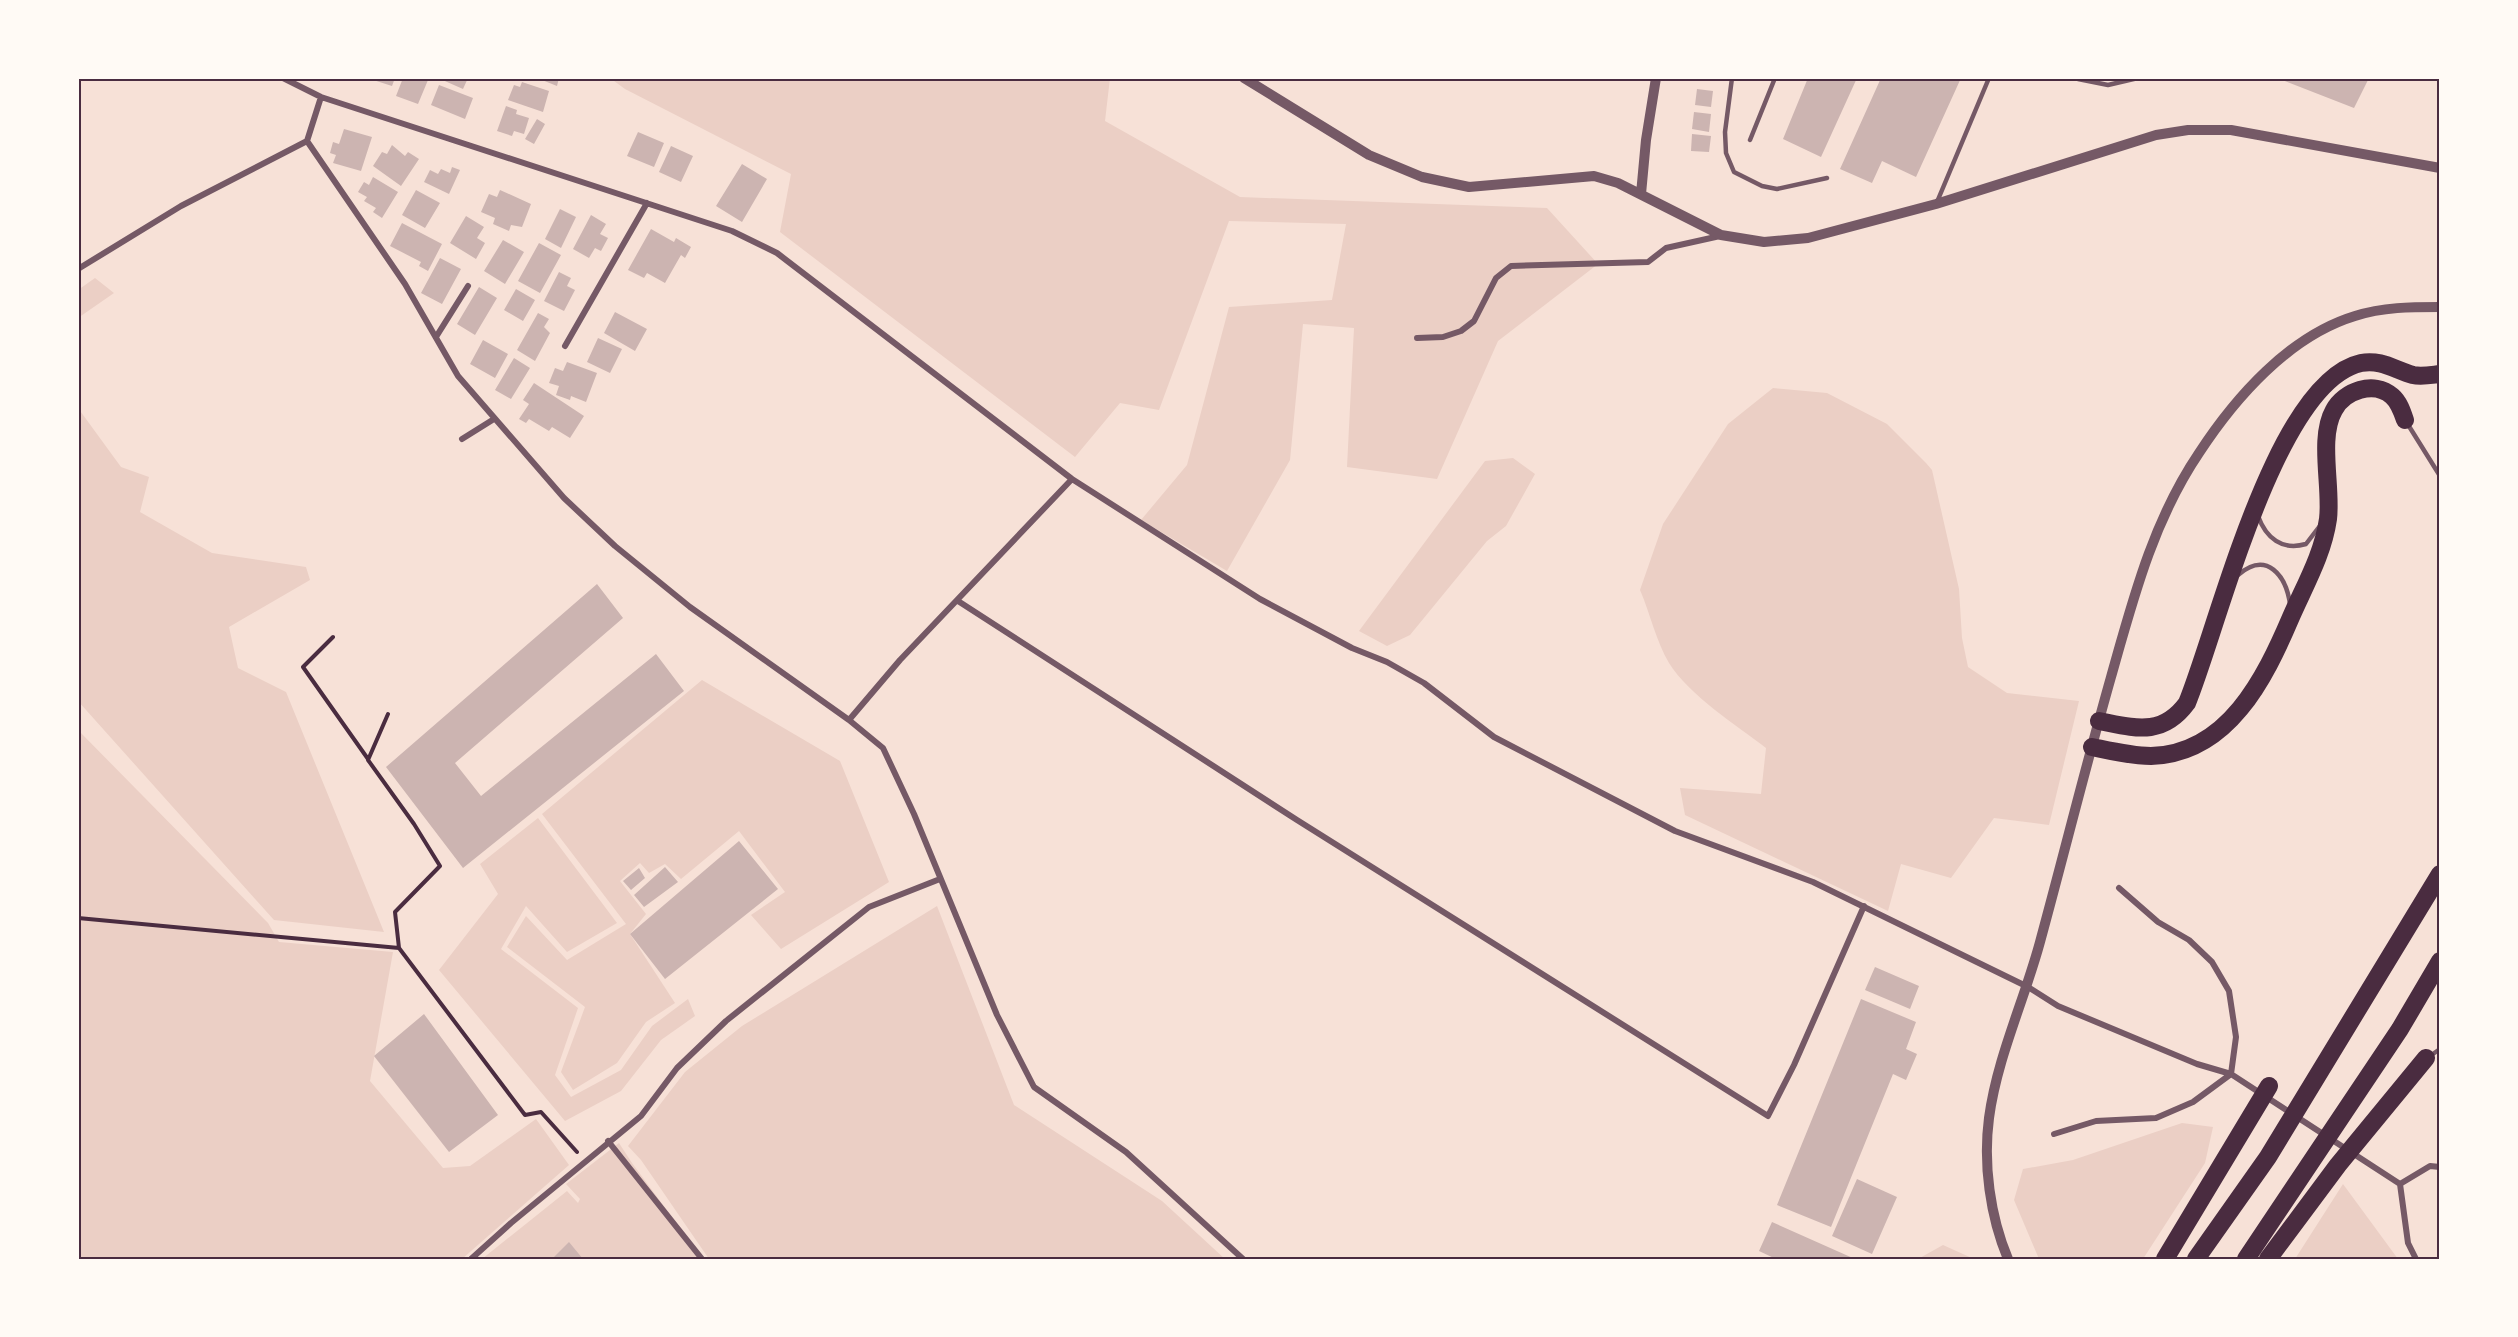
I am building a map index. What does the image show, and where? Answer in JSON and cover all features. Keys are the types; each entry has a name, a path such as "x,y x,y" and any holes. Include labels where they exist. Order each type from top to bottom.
{"highway":[{"path":"2099,721 2128,727 2155,727 2178,716 2187,703 2224,590 2274,466 2297,422 2312,400 2334,375 2361,363 2376,362 2413,375 2440,374"},
{"path":"2092,747 2133,755 2167,754 2197,744 2214,734 2243,706 2256,689 2319,555 2328,508 2329,424 2333,411 2351,393 2373,388 2384,390 2393,396 2405,420"},
{"path":"2196,1259 2268,1157 2440,874"},
{"path":"2246,1259 2400,1029 2440,961"},
{"path":"2268,1259 2338,1165 2433,1054"},
{"path":"2164,1259 2269,1086"}],"street":[{"path":"283,78 321,98 732,231 777,253 1072,479 1260,599 1352,648 1387,662 1424,683 1494,737 1675,831 1813,882 2028,987 2058,1006 2197,1064 2230,1074 2400,1184 2408,1243 2416,1259"},
{"path":"1244,78 1369,155 1422,177 1469,187 1594,176 1618,183 1721,235 1764,242 1808,238 1936,204 2156,135 2188,130 2231,130 2440,168"},
{"path":"1641,194 1646,140 1656,78"},
{"path":"78,269 182,206 308,141 321,98"},
{"path":"308,141 405,284 458,376 564,498 615,546 690,607 849,720 884,748 914,814 997,1016 1034,1087 1126,1152 1243,1259"},
{"path":"565,346 647,203"},
{"path":"1417,338 1443,337 1461,332 1474,321 1496,278 1510,266 1648,262 1666,248 1721,235"},
{"path":"436,337 468,286"},
{"path":"2007,1259 1996,1227 1987,1156 1989,1120 1996,1081 2028,987 2136,588 2153,541 2179,486 2199,453 2227,415 2292,349 2322,329 2355,315 2393,308 2440,307"},
{"path":"462,439 494,419"},
{"path":"849,720 900,660 1072,479"},
{"path":"958,601 1316,832 1768,1116 1794,1065 1864,906"},
{"path":"471,1259 641,1116 677,1068 726,1021 869,907 940,879"},
{"path":"2054,1134 2096,1121 2156,1118 2193,1102 2230,1074 2236,1037 2229,992 2212,962 2189,940 2158,922 2119,888"},
{"path":"609,1141 702,1259"},
{"path":"2400,1184 2430,1166 2440,1167"}],"lane":[{"path":"1732,78 1725,132 1726,153 1734,172 1762,186 1777,189 1827,178"},
{"path":"1750,140 1775,78"},
{"path":"1936,204 1989,78"},
{"path":"2078,79 2108,85 2138,78"},
{"path":"2405,420 2440,477"},
{"path":"2260,499 2258,516 2262,526 2268,535 2286,546 2306,544 2314,535 2328,508"},
{"path":"2224,590 2241,572 2252,567 2264,566 2274,570 2283,578 2288,589 2292,616"}],"path":[{"path":"333,637 303,667 414,824 440,866 395,912 399,948 525,1115 541,1112 585,1161"},
{"path":"368,760 388,714"},
{"path":"78,918 399,948"}],"shaded area":[{"path":"610,78 1110,78 1105,121 1240,197 1547,208 1598,264 1498,341 1437,479 1347,467 1354,328 1303,324 1290,460 1227,571 1141,520 1187,465 1229,307 1332,300 1346,224 1229,221 1159,410 1120,403 1075,457 780,232 791,174 625,89"},
{"path":"95,278 114,293 78,318 78,290"},
{"path":"1773,388 1827,393 1887,424 1926,463 1932,470 1959,589 1962,638 1968,667 2007,693 2079,701 2049,825 1994,818 1951,878 1901,864 1888,911 1685,815 1680,788 1761,794 1766,748 1714,709 1688,687 1678,675 1660,646 1640,590 1663,524 1728,424"},
{"path":"78,408 121,467 149,477 140,512 212,553 306,567 310,580 229,627 238,668 286,692 384,932 274,920 78,701"},
{"path":"1513,458 1535,474 1506,526 1487,541 1410,635 1387,646 1359,631 1485,461"},
{"path":"702,680 840,761 889,882 781,949 751,915 785,892 739,831 681,879 665,864 649,873 640,863 620,881 646,914 630,934 675,1003 646,1022 617,1063 573,1090 561,1072 585,1007 507,947 526,916 567,960 626,924 542,814"},
{"path":"78,730 268,923 279,942 393,952 370,1081 443,1168 470,1166 536,1119 569,1165 462,1259 78,1259"},
{"path":"538,818 617,923 567,952 526,906 501,949 578,1008 555,1075 571,1097 621,1070 652,1026 688,999 695,1016 661,1040 621,1091 565,1121 439,970 498,894 480,864"},
{"path":"937,906 1014,1105 1162,1201 1225,1259 709,1259 641,1160 628,1146 685,1072 742,1026"},
{"path":"2182,1123 2213,1127 2205,1163 2143,1259 2039,1259 2014,1200 2023,1169 2073,1160"},
{"path":"619,1143 703,1259 482,1259 567,1191 578,1203 580,1199 566,1184"},
{"path":"2343,1184 2398,1259 2295,1259"},
{"path":"1943,1245 1974,1259 1918,1259"}],"building":[{"path":"367,78 395,78 392,86"},
{"path":"403,78 428,80 418,104 396,96"},
{"path":"438,78 468,78 463,89"},
{"path":"537,78 559,78 557,86"},
{"path":"1808,78 1857,78 1821,157 1783,139"},
{"path":"1881,78 1961,78 1916,177 1882,161 1872,183 1840,169"},
{"path":"2277,78 2369,78 2354,108"},
{"path":"522,82 549,91 543,112 508,100 514,85 520,87"},
{"path":"439,85 473,98 465,119 431,105"},
{"path":"1697,89 1713,91 1711,107 1695,105"},
{"path":"506,106 517,110 516,114 529,118 524,134 514,131 512,136 497,131"},
{"path":"1694,112 1711,114 1709,132 1692,129"},
{"path":"537,119 545,124 534,144 525,139"},
{"path":"344,129 372,137 361,171 333,163 336,155 330,153 333,142 339,144"},
{"path":"638,132 664,143 654,167 627,156"},
{"path":"1692,134 1711,136 1709,152 1691,151"},
{"path":"392,145 405,156 408,152 419,159 401,186 373,166 382,152 387,154"},
{"path":"671,146 693,156 681,182 659,172"},
{"path":"742,164 767,179 742,222 716,206"},
{"path":"452,167 460,170 449,194 424,182 430,170 438,174 441,169 450,173"},
{"path":"373,177 398,192 382,218 373,212 376,208 364,201 367,197 358,192 364,182 369,185"},
{"path":"416,190 440,203 425,228 402,215"},
{"path":"500,190 531,204 522,227 511,225 509,231 493,224 495,218 481,212 489,194 497,197"},
{"path":"560,209 576,217 561,248 545,239"},
{"path":"591,215 606,224 600,234 608,238 601,251 595,248 589,258 573,249"},
{"path":"466,216 484,227 477,238 485,243 476,259 450,243"},
{"path":"402,223 442,244 428,271 419,266 421,262 390,246"},
{"path":"651,229 674,242 676,238 691,247 685,258 681,255 665,283 647,273 644,278 628,270"},
{"path":"503,240 524,252 505,284 484,271"},
{"path":"539,243 561,255 540,293 518,281"},
{"path":"440,258 461,269 442,304 421,293"},
{"path":"559,272 571,278 567,286 575,290 564,311 544,301"},
{"path":"479,287 497,298 475,335 457,324"},
{"path":"516,289 535,300 523,321 504,310"},
{"path":"615,312 647,329 635,351 604,333"},
{"path":"538,313 549,319 544,327 550,333 535,361 517,350"},
{"path":"598,338 622,349 610,373 587,362"},
{"path":"483,340 508,354 495,378 470,364"},
{"path":"514,358 530,368 511,399 495,390"},
{"path":"567,362 597,373 586,402 571,396 570,400 556,395 559,386 549,383 555,368 563,371"},
{"path":"534,383 584,416 570,438 552,427 549,431 529,419 526,423 519,419 529,404 523,400"},
{"path":"597,584 623,618 455,763 481,796 656,654 684,691 463,868 386,767"},
{"path":"739,841 778,889 665,979 630,934"},
{"path":"665,867 678,882 644,907 634,895"},
{"path":"639,868 645,878 631,890 623,881"},
{"path":"1875,967 1919,986 1910,1009 1865,990"},
{"path":"1861,999 1916,1022 1906,1049 1917,1054 1906,1080 1893,1074 1831,1227 1777,1205"},
{"path":"424,1014 498,1115 449,1152 374,1056"},
{"path":"1857,1179 1897,1197 1872,1254 1832,1236"},
{"path":"1772,1222 1855,1259 1776,1259 1759,1251"},
{"path":"569,1242 583,1259 552,1259"}]}
